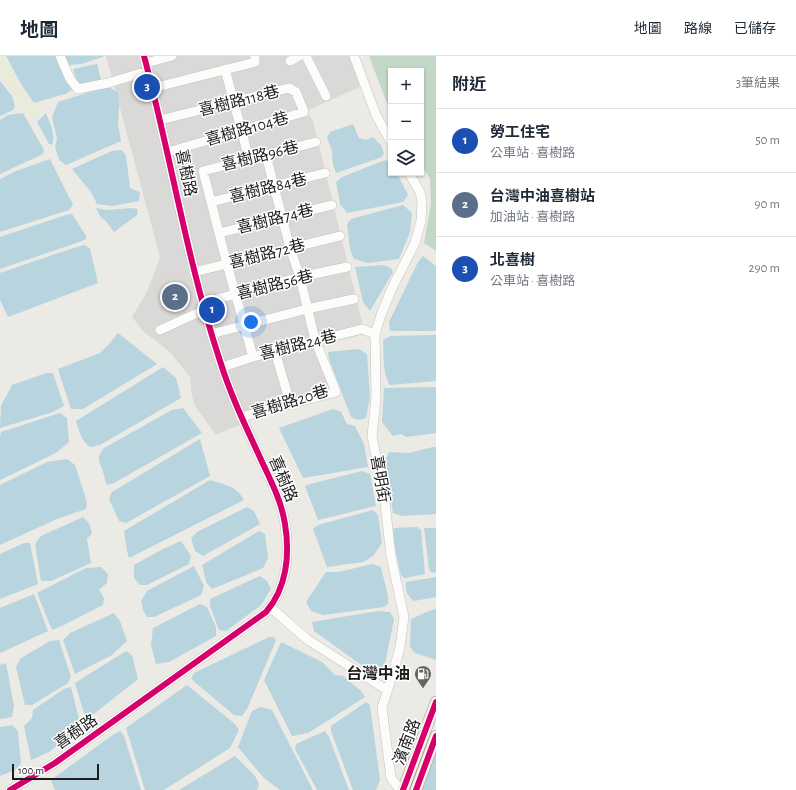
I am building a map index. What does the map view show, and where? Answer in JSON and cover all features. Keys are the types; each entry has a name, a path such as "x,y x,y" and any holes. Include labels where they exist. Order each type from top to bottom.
{"main road":[{"name":"濱南路","path":"403,790 436,702"},
{"name":"濱南路","path":"416,790 436,736"}],"street":[{"path":"60,56 70,79 78,89 108,82 146,63 172,56"},
{"path":"290,61 299,56"},
{"path":"306,56 326,96"},
{"path":"354,56 376,115 390,140"},
{"path":"153,88 226,69 255,59"},
{"name":"喜樹路","path":"10,790 55,763 256,620 274,603 286,562 285,523 278,496 241,417 222,367 203,306 146,63"},
{"path":"226,69 249,159"},
{"name":"喜樹路118巷","path":"160,120 234,103 289,88 296,92 304,112"},
{"name":"喜樹路104巷","path":"168,152 304,112"},
{"name":"喜樹路96巷","path":"211,202 203,171 316,142"},
{"path":"266,155 290,248 300,278 315,340"},
{"name":"喜樹路84巷","path":"211,202 325,173"},
{"name":"喜明街","path":"400,790 391,778 382,708 400,647 404,617 390,556 385,503 372,436 376,398 375,334 392,288 415,243 421,221 422,201 420,192 411,176"},
{"path":"211,202 253,357"},
{"name":"喜樹路74巷","path":"219,233 332,205"},
{"name":"喜樹路72巷","path":"194,272 340,236"},
{"name":"喜樹路56巷","path":"160,330 203,306 236,294 348,267"},
{"path":"211,334 307,309 354,299"},
{"name":"喜樹路24巷","path":"222,367 315,340 362,329 375,334"},
{"name":"喜樹路20巷","path":"241,417 336,392 315,340"},
{"path":"275,351 290,403"},
{"path":"270,607 308,640 387,690"}],"shaded area":[{"path":"106,56 349,56 360,87 306,111 313,121 365,334 320,345 339,395 257,417 216,435 195,406 192,396 190,377 170,352 143,331 132,317 147,292 160,257"}],"green space":[{"path":"0,56 3,56 19,85 40,112 35,120 15,96 0,72"},
{"path":"369,56 436,56 436,251 424,243 431,203 430,179 424,169 424,68 388,68 388,105"}],"water":[{"path":"6,56 59,56 72,90 65,94 34,103 21,84"},
{"path":"65,56 103,57 81,64 69,65"},
{"path":"97,64 101,80 79,87 73,69"},
{"path":"0,81 12,96 15,106 13,110 0,116"},
{"path":"108,86 118,93 118,124 121,141 66,165 59,160 55,146 57,139 52,117 58,102"},
{"path":"23,113 44,150 43,154 0,174 0,120 8,115"},
{"path":"46,113 53,133 52,145 49,144 37,122"},
{"path":"353,124 359,138 366,140 373,137 381,145 384,153 382,157 336,173 333,165 332,151 327,138 330,132"},
{"path":"122,150 126,156 130,188 140,192 139,201 112,206 97,204 91,192 72,169 112,151"},
{"path":"50,159 73,205 69,210 0,232 0,179 16,171"},
{"path":"385,160 388,162 388,176 398,176 408,195 403,202 347,213 340,204 336,182 342,177"},
{"path":"403,205 412,213 410,232 399,259 368,263 354,259 350,249 347,224 351,219"},
{"path":"96,208 107,210 131,208 138,209 137,215 114,232 105,220 101,218"},
{"path":"72,214 86,236 86,239 0,269 0,237"},
{"path":"85,245 90,249 98,283 8,317 0,300 0,273"},
{"path":"423,256 436,266 436,331 390,331 389,322 418,262"},
{"path":"383,265 391,268 393,272 370,311 363,302 355,267"},
{"path":"118,333 157,364 83,409 71,409 58,369 100,353"},
{"path":"436,335 436,381 390,385 387,380 385,369 383,340 390,336"},
{"path":"359,349 367,354 370,397 366,418 358,420 351,417 329,359 328,352"},
{"path":"163,367 176,378 181,398 100,445 90,447 84,442 76,421"},
{"path":"46,373 53,373 64,406 53,412 0,428 1,406 12,385"},
{"path":"436,387 436,433 406,437 401,434 393,436 382,422 384,388"},
{"path":"183,408 202,433 114,483 107,485 99,460 104,448 172,410"},
{"path":"333,409 341,412 347,424 355,426 364,444 368,467 303,478 279,428"},
{"path":"60,413 67,418 69,442 56,453 0,480 1,432"},
{"path":"200,439 210,476 126,523 119,521 109,499 112,492"},
{"path":"436,447 436,514 402,516 393,513 385,461 389,452 409,453"},
{"path":"67,459 75,465 87,502 86,509 57,519 0,545 0,485 47,462"},
{"path":"362,471 370,474 376,506 318,520 305,486"},
{"path":"210,480 225,484 234,489 244,500 129,558 124,531"},
{"path":"247,507 254,511 260,524 203,556 195,551 191,538 197,532"},
{"path":"373,510 378,515 382,543 373,556 363,562 327,567 313,529 318,525"},
{"path":"83,517 89,523 92,533 87,539 91,563 51,581 41,581 35,544 41,536"},
{"path":"417,527 421,530 425,574 405,578 401,576 392,534 394,528"},
{"path":"424,528 436,528 436,572 432,573 429,569"},
{"path":"259,531 265,534 268,558 263,568 212,589 206,582 202,565"},
{"path":"181,541 191,556 189,564 147,585 140,585 134,578 134,565"},
{"path":"24,543 30,543 38,584 0,599 0,554"},
{"path":"372,564 381,567 388,596 388,604 384,607 323,615 311,611 306,602 326,572 339,572"},
{"path":"194,566 204,586 201,595 154,617 147,617 143,610 141,601 147,591"},
{"path":"101,567 108,574 107,583 99,590 104,598 103,605 52,630 37,593 86,568"},
{"path":"260,576 267,581 271,589 261,605 226,631 219,630 210,606 210,599"},
{"path":"436,577 436,597 414,601 408,595 406,590 406,582"},
{"path":"34,594 48,631 0,653 0,608"},
{"path":"200,604 207,607 216,627 216,636 169,662 156,664 151,645 153,628"},
{"path":"436,609 436,660 415,653 410,647 411,619"},
{"path":"378,611 390,612 394,619 383,674 371,672 314,631 312,622"},
{"path":"114,613 120,621 127,641 112,655 75,674 63,640 70,633"},
{"path":"269,637 274,637 276,640 248,707 242,716 234,715 191,679 194,673"},
{"path":"59,640 71,677 68,683 32,705 25,705 16,667 21,658 50,641"},
{"path":"281,642 322,662 335,675 343,676 361,691 365,697 308,733 292,736 264,680"},
{"path":"126,651 132,655 138,679 86,720 75,683"},
{"path":"6,663 14,706 12,717 0,719 0,665"},
{"path":"187,685 235,724 239,730 230,748 164,790 145,790 126,728"},
{"path":"71,687 81,727 49,752 31,760 24,726 32,718 33,710 64,689"},
{"path":"366,702 370,705 380,780 376,790 353,790 331,731 331,726"},
{"path":"261,707 272,710 313,790 280,790 263,777 238,747 252,711"},
{"path":"12,725 18,731 21,764 15,770 0,776 0,727"},
{"path":"120,731 124,736 141,790 55,790 51,780"},
{"path":"325,731 329,737 349,790 317,790 295,749 296,744"},
{"path":"436,749 436,790 421,790"},
{"path":"235,756 255,776 259,784 257,790 179,790"}],"cycle path":[{"path":"10,790 55,763 266,612 273,603 283,582 287,559 283,514 274,487 242,419 228,385 208,323 144,56"},
{"path":"403,790 436,702"},
{"path":"416,790 436,736"}],"place":[{"name":"北喜樹","path":"147,87"},
{"name":"台灣中油喜樹站","path":"175,297"},
{"name":"勞工住宅","path":"212,310"},
{"name":"台灣中油","path":"423,689"}]}
